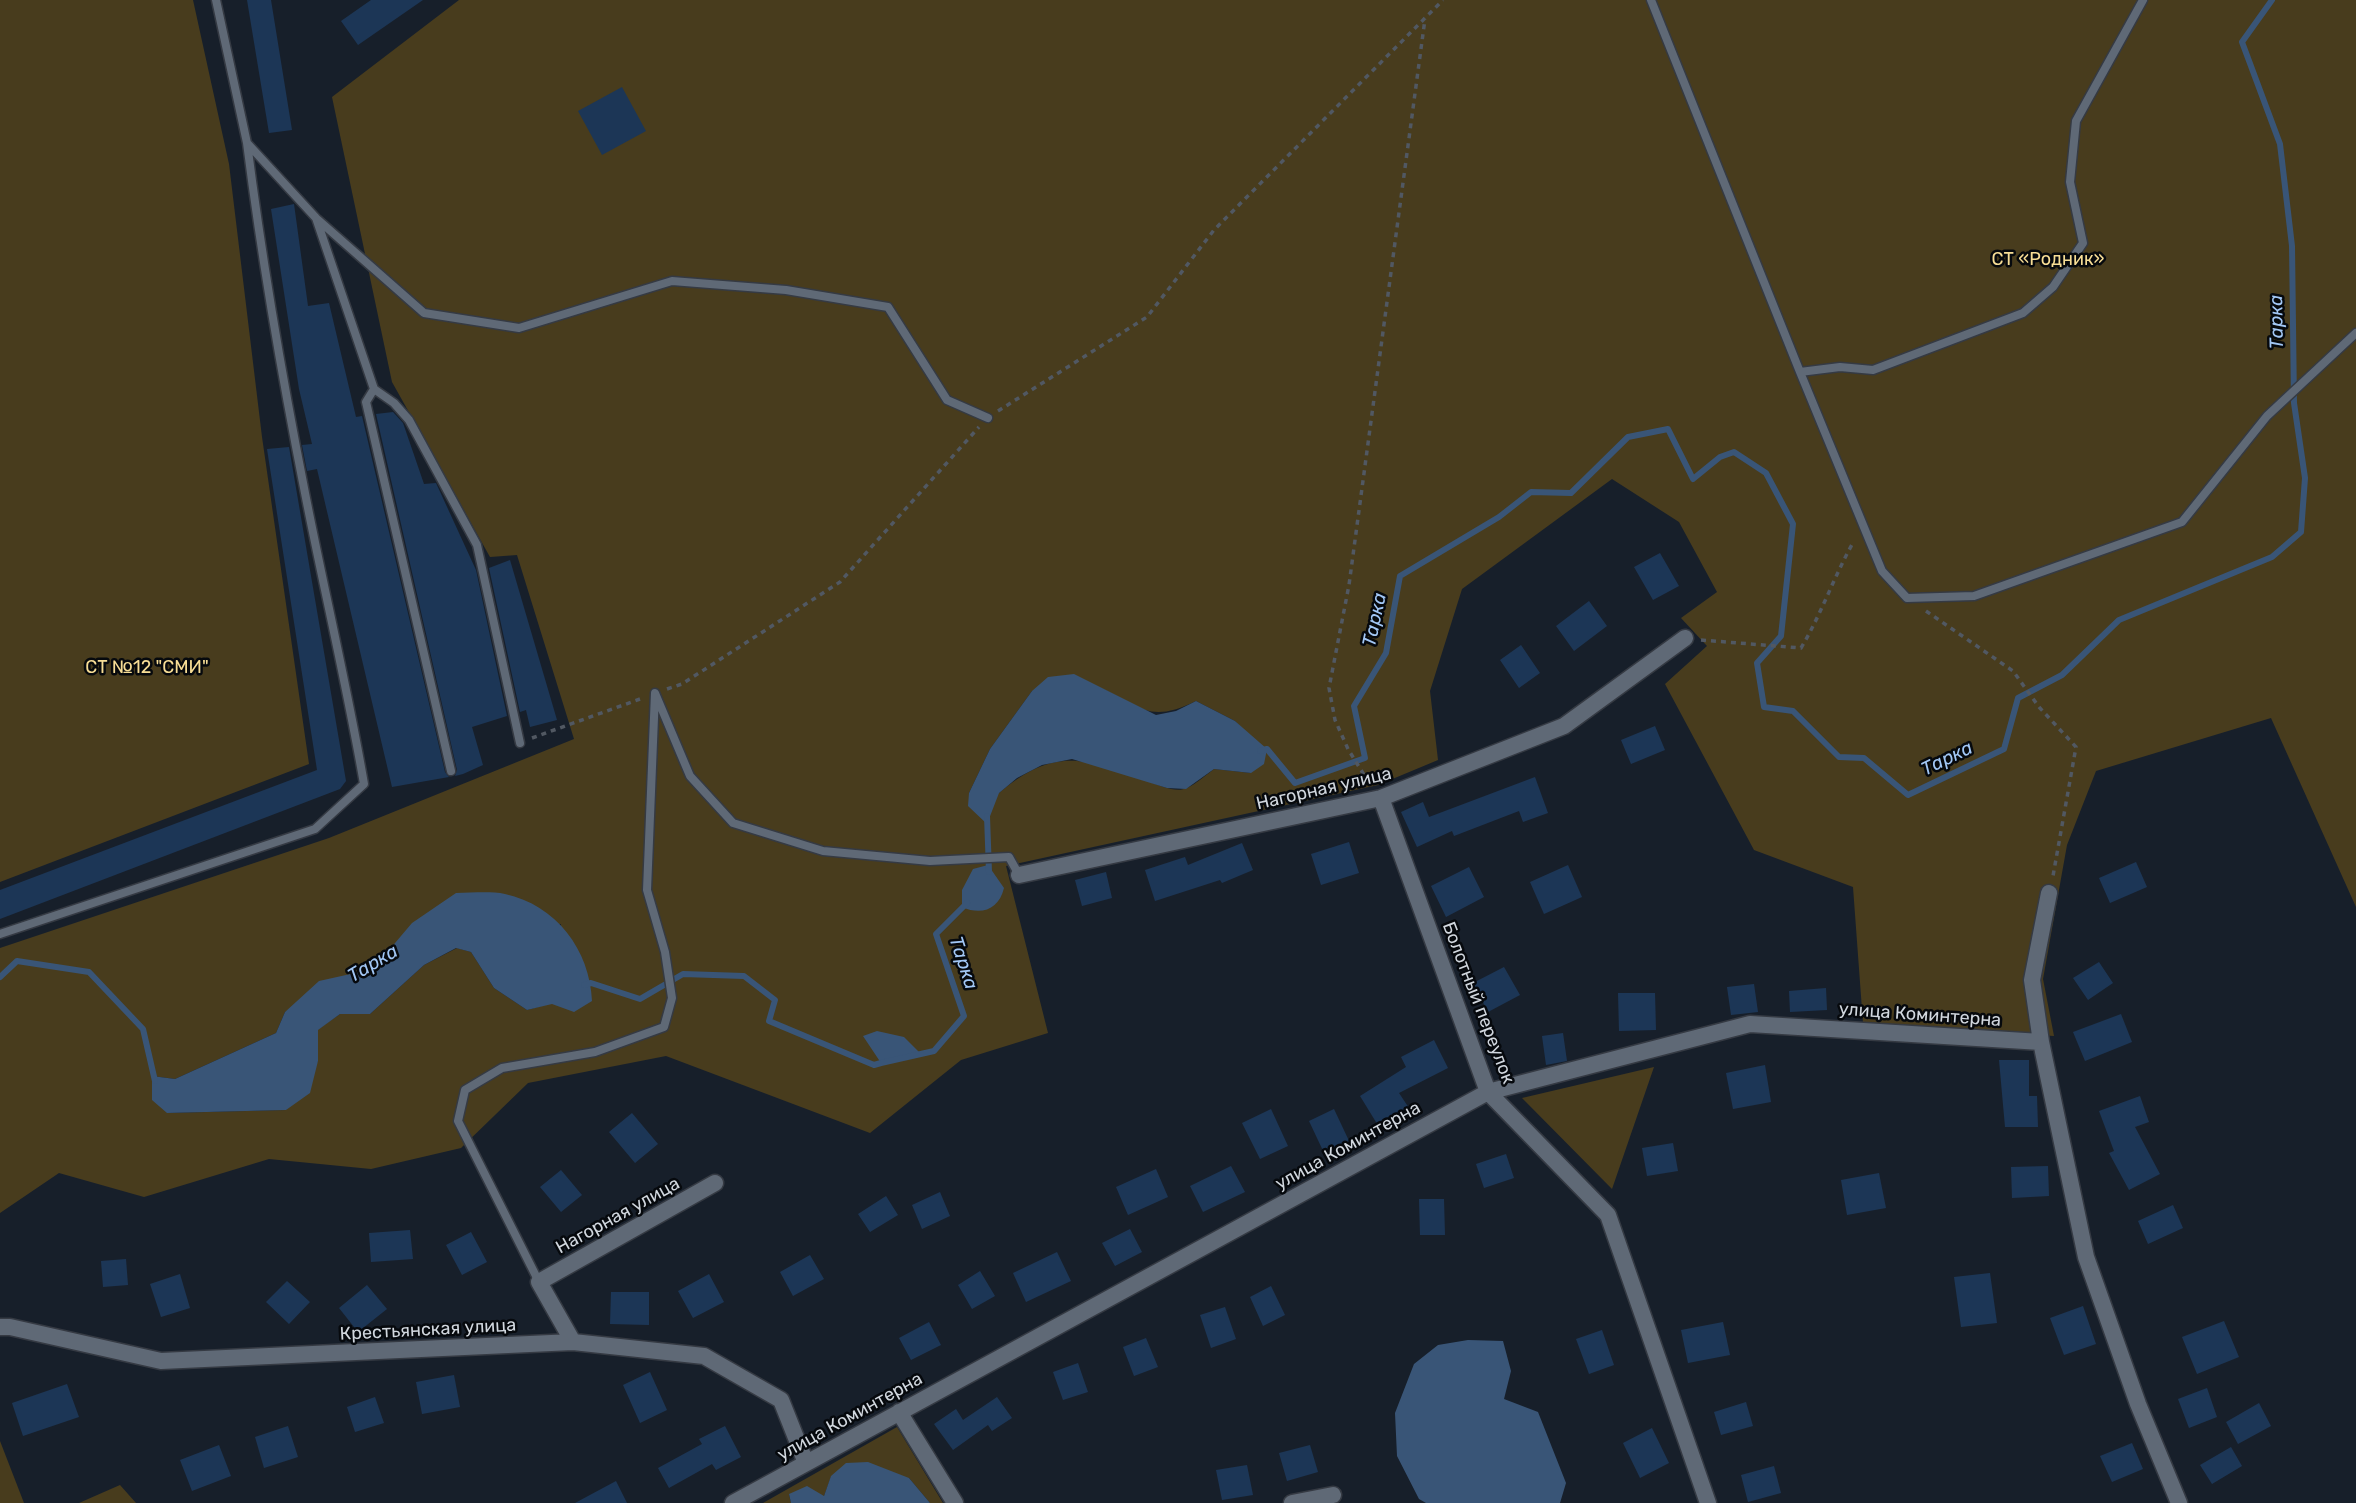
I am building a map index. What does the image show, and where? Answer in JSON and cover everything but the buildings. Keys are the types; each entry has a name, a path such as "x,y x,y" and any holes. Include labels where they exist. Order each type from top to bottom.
{"street":[{"name":"Нагорная улица","path":"1019,875 1381,799 1564,726 1685,638"},
{"name":"Болотный переулок","path":"1381,799 1488,1091 1608,1215 1709,1503"},
{"path":"2049,893 2032,979 2041,1042 2086,1257 2138,1404 2179,1503"},
{"name":"улица Коминтерна","path":"733,1503 1488,1091 1750,1024 2041,1042"},
{"name":"Нагорная улица","path":"539,1282 715,1184"},
{"path":"539,1282 573,1342"},
{"name":"Крестьянская улица","path":"0,1327 161,1361 573,1342 704,1356 781,1400 806,1463"},
{"path":"899,1412 955,1503"},
{"path":"1292,1503 1333,1495"}],"lane":[{"path":"0,933 315,829 364,784 347,684 305,495 258,236 247,143 216,0"},
{"path":"1651,0 1882,571 1907,598 1974,596 2182,522 2267,416 2356,333"},
{"path":"1800,372 1840,367 1872,370 2023,313 2053,287 2082,243 2070,182 2076,121 2143,0"},
{"path":"247,143 316,218 424,313 519,328 672,281 786,290 888,307 947,400 988,418"},
{"path":"316,218 374,389 394,403 409,420 477,545 520,743"},
{"path":"374,389 366,402 451,771"},
{"path":"655,693 690,776 733,823 823,851 930,860 1009,857 1019,875"},
{"path":"539,1282 457,1121 465,1090 502,1068 595,1052 664,1027 672,998 665,952 648,890 655,693"}],"path":[{"path":"520,743 682,684 840,582 988,418 1147,317 1214,230 1443,0"},
{"path":"1366,778 1348,749 1335,720 1329,688 1349,585 1425,18"},
{"path":"1685,638 1801,648 1820,616 1834,576 1863,525"},
{"path":"1907,598 2013,671 2039,708 2076,747 2049,893"}],"green space":[{"name":"СТ №12 \"СМИ\"","path":"0,0 193,0 229,164 262,437 309,764 0,882"},
{"name":"СТ «Родник»","path":"459,0 2356,0 2356,907 2271,718 2096,771 2067,845 2043,979 2054,1036 1863,1023 1853,887 1754,850 1665,684 1707,646 1681,618 1717,592 1679,522 1612,479 1462,589 1430,691 1438,760 1378,785 1006,866 1048,1033 961,1060 870,1133 666,1056 528,1083 461,1148 371,1169 269,1159 144,1197 59,1173 0,1213 0,948 329,838 574,739 517,555 490,557 392,382 332,97","holes":["1096,686 1144,710 1166,711 1196,701 1235,721 1248,734 1251,773 1214,769 1190,786 1178,790 1107,767 1072,761 1055,762 1019,778 999,793 969,793 990,749 1032,691","561,924 552,1003 527,1010 494,988 471,952 457,948 424,965 370,1014 340,1014 317,1030 318,1061 286,1110 167,1113 152,1076 175,1079 276,1033 285,1012 349,976 373,969 380,958"]},
{"path":"1654,1067 1612,1189 1522,1098"},
{"path":"897,1427 943,1503 930,1503 909,1478 831,1477 824,1496 789,1494 791,1503 763,1503"},
{"path":"0,1441 24,1503 0,1503"},
{"path":"120,1485 136,1503 79,1503"}],"water":[{"path":"1074,674 1156,715 1176,711 1196,701 1235,721 1267,749 1264,764 1251,773 1214,769 1186,789 1167,788 1072,759 1042,765 1017,778 999,793 987,824 968,806 969,793 990,749 1032,691 1048,677"},
{"path":"988,865 1004,888 1002,895 989,909 976,911 962,907 962,890 973,869"},
{"path":"456,893 505,894 540,908 554,919 567,932 585,964 592,1001 574,1012 552,1004 527,1010 494,988 471,952 456,948 424,965 370,1014 340,1014 318,1030 318,1061 310,1093 286,1110 167,1113 152,1100 152,1076 175,1079 276,1033 285,1012 319,981 373,969 412,923"},
{"path":"877,1031 904,1037 921,1054 881,1063 863,1036"},
{"path":"1468,1340 1503,1341 1511,1371 1504,1399 1538,1412 1566,1483 1560,1503 1426,1503 1419,1499 1397,1456 1395,1413 1414,1364 1438,1345"},
{"path":"868,1462 909,1478 930,1503 791,1503 789,1494 807,1486 824,1496 831,1476 846,1463"}],"waterway":[{"name":"Тарка","path":"1260,751 1267,749 1295,783 1365,758 1354,706 1386,653 1400,576 1499,517 1531,492 1571,493 1628,437 1668,429 1693,479 1720,457 1734,452 1766,473 1793,524 1781,636 1757,663 1764,707 1793,711 1839,757 1864,758 1908,795 2004,749 2018,698 2062,675 2119,620 2272,557 2301,532 2305,478 2294,403 2292,246 2280,144 2242,42 2272,0"},
{"name":"Тарка","path":"987,816 989,872"},
{"name":"Тарка","path":"584,985 591,983 640,999 683,974 744,976 775,1000 769,1021 874,1065 934,1051 964,1016 936,934 967,903"},
{"name":"Тарка","path":"0,977 17,961 89,972 143,1029 155,1081"}]}
